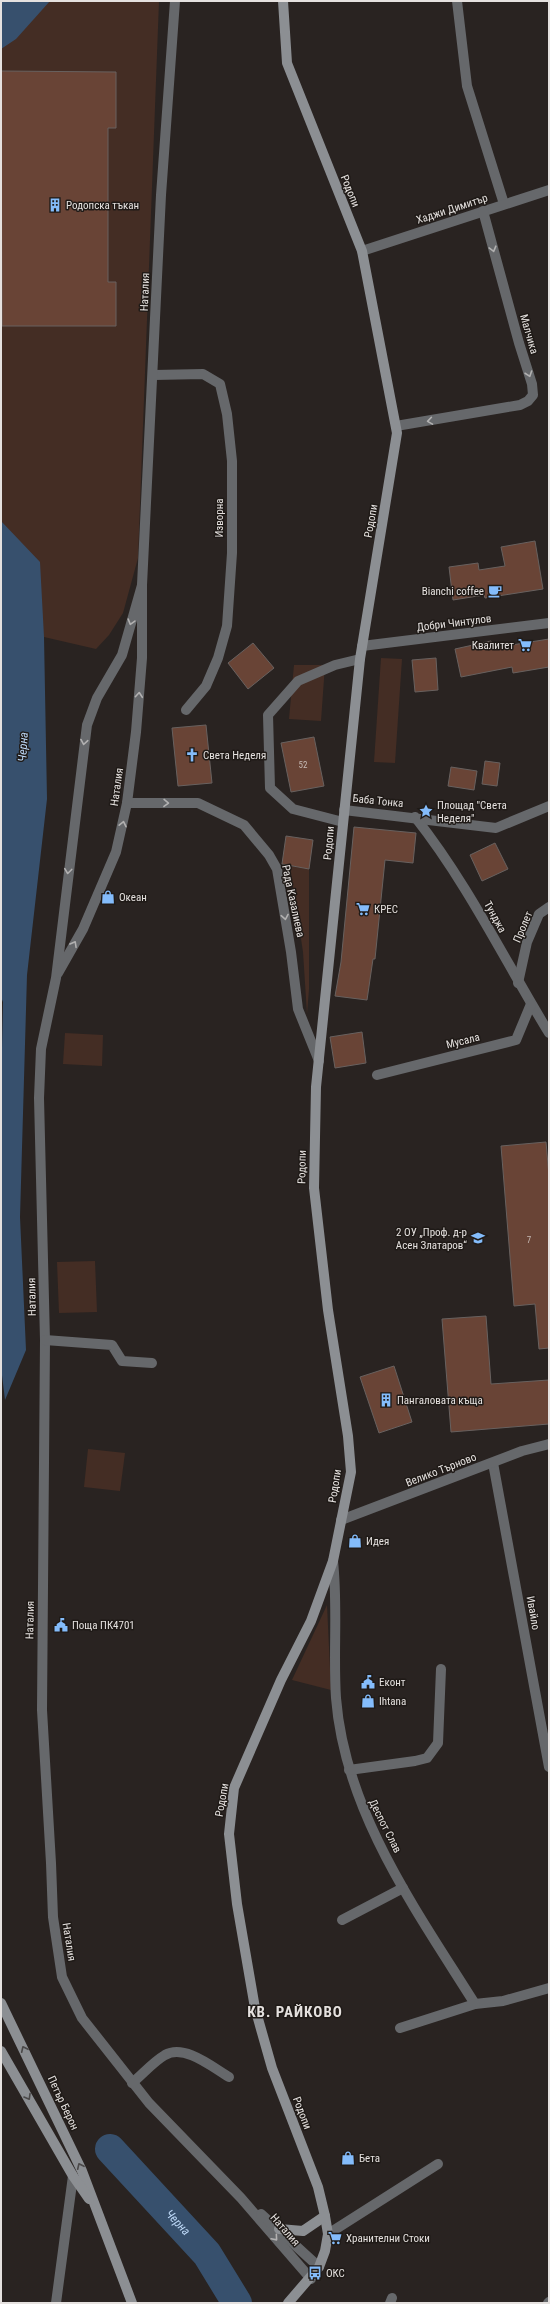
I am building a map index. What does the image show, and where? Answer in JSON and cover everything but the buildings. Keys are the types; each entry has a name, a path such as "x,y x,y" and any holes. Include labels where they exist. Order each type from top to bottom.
{"street":[{"name":"Наталия","path":"56,978 83,929 111,866 120,837 127,803 141,676 142,585 154,375 161,195 175,1"},
{"name":"Родопи","path":"283,1 287,63 362,251 396,426 392,466 360,659 316,1087 314,1188 328,1310 348,1436 351,1472 333,1561 311,1621 281,1680 234,1788 229,1834 237,1904 255,2008 272,2068 318,2187 328,2234 325,2251 319,2267 311,2279 288,2303"},
{"path":"457,1 467,86 504,204"},
{"name":"Хаджи Димитър","path":"362,251 549,190"},
{"name":"Малчика","path":"396,426 520,405 528,401 533,395 532,384 519,343 483,211"},
{"name":"Изворна","path":"154,375 203,374 220,384 227,414 232,461 230,516 232,553 227,626 218,658 206,686 186,710"},
{"name":"Наталия","path":"142,585 122,655 97,698 87,725 56,978 41,1049 39,1098 45,1340 42,1710 52,1863 53,1917 62,1976 82,2018 132,2083 241,2198 311,2279"},
{"name":"Добри Чинтулов","path":"362,646 549,623"},
{"path":"343,822 293,809 270,788 268,715 298,681 334,665 360,659"},
{"name":"Рада Казалиева","path":"127,803 198,803 244,825 269,855 277,868 291,952 298,1009 319,1061"},
{"name":"Баба Тонка","path":"344,810 415,817 496,828 549,806"},
{"name":"Тунджа","path":"415,817 460,879 518,983 549,1033"},
{"name":"Пролет","path":"518,983 527,942 538,914 549,907"},
{"name":"Мусала","path":"377,1074 516,1040 531,1004"},
{"path":"45,1340 112,1345 122,1362 152,1363"},
{"name":"Велико Търново","path":"341,1520 549,1444"},
{"name":"Ивайло","path":"494,1463 549,1767"},
{"name":"Деспот Слав","path":"333,1561 336,1587 336,1698 349,1770 362,1808 403,1888 475,2004"},
{"path":"349,1770 415,1762 427,1758 438,1743 441,1669"},
{"path":"342,1920 403,1888"},
{"path":"400,2028 475,2004 503,2001 549,1988"},
{"name":"Петър Берон","path":"1,2003 82,2171 100,2215 132,2303"},
{"path":"132,2083 165,2055 175,2051 187,2053 229,2077"},
{"name":"Петър Берон","path":"1,2052 74,2176 100,2215"},
{"path":"328,2234 438,2164"},
{"path":"56,2303 74,2176"},
{"name":"Наталия","path":"241,2198 279,2229 319,2267"},
{"path":"279,2229 303,2231 325,2216"}],"shaded area":[{"path":"1,1 159,1 138,558 123,613 109,635 96,649 44,637 1,585"},
{"path":"381,658 402,659 395,763 374,762"},
{"path":"294,665 325,665 321,721 289,719"},
{"path":"290,866 309,869 309,989 307,1014 303,952"},
{"path":"65,1033 103,1035 102,1066 63,1064"},
{"path":"95,1261 97,1312 59,1313 57,1262"},
{"path":"88,1449 125,1453 120,1491 84,1487"},
{"path":"327,1605 331,1690 292,1680"}],"water":[{"path":"1,1 50,1 16,39 1,49"},
{"path":"1,521 40,562 44,637 47,799 27,975 20,1217 26,1350 5,1400 1,1367 1,1093 3,1002 1,997"}],"waterway":[{"name":"Черна","path":"110,2149 207,2254 237,2303"}],"place":[{"name":"Родопска тъкан","path":"55,205"},
{"name":"Bianchi coffee","path":"495,591"},
{"name":"Квалитет","path":"525,645"},
{"name":"Света Неделя","path":"192,755"},
{"name":"Площад \"Света Неделя\"","path":"426,811"},
{"name":"Океан","path":"108,897"},
{"name":"КРЕС","path":"363,909"},
{"name":"2 ОУ „Проф. д-р Асен Златаров“","path":"478,1238"},
{"name":"Пангаловата къща","path":"386,1400"},
{"name":"Идея","path":"355,1541"},
{"name":"Поща ПК4701","path":"61,1625"},
{"name":"Еконт","path":"368,1682"},
{"name":"Ihtana","path":"368,1701"},
{"name":"Бета","path":"348,2158"},
{"name":"Хранителни Стоки","path":"335,2238"},
{"name":"ОКС","path":"315,2273"}],"district":[{"name":"КВ. РАЙКОВО","path":"295,2012"}]}
